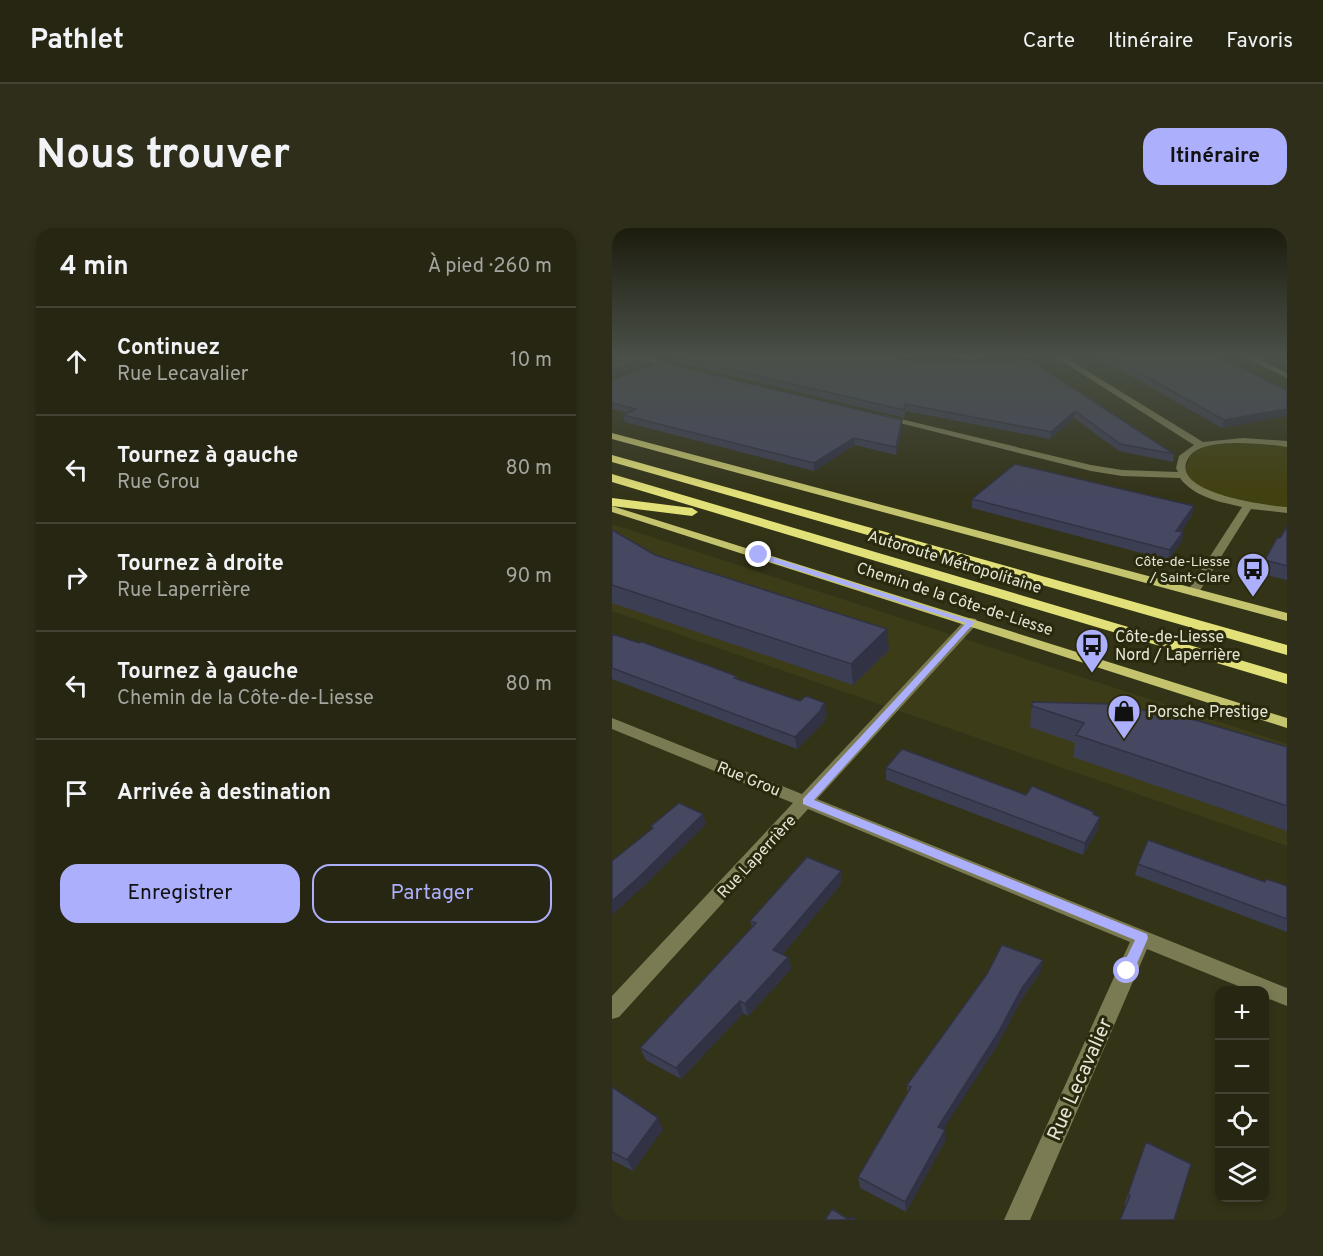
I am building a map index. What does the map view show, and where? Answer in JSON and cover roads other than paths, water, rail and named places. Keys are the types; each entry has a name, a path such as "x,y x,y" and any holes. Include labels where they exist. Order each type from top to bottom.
{"highway":[{"name":"Autoroute Métropolitaine","path":"612,458 1287,650"},
{"name":"Autoroute Métropolitaine","path":"612,478 1287,679"},
{"path":"612,502 759,522"}],"main road":[{"path":"612,436 1287,617"},
{"name":"Chemin de la Côte-de-Liesse","path":"612,509 1287,723"}],"street":[{"path":"1133,402 1202,445"},
{"path":"870,414 1091,468 1122,473 1184,475"},
{"path":"1287,444 1238,439 1202,445 1184,456 1180,466 1184,475 1205,492 1248,506 1287,510"},
{"path":"1193,592 1248,506"},
{"name":"Rue Laperrière","path":"612,1010 971,622"},
{"name":"Rue Grou","path":"612,723 1287,997"},
{"name":"Rue Lecavalier","path":"1017,1220 1142,938"}],"place":[{"name":"Côte-de-Liesse / Saint-Clare","path":"1253,598"},
{"name":"Côte-de-Liesse Nord / Laperrière","path":"1092,674"},
{"name":"Porsche Prestige","path":"1124,740"}]}
